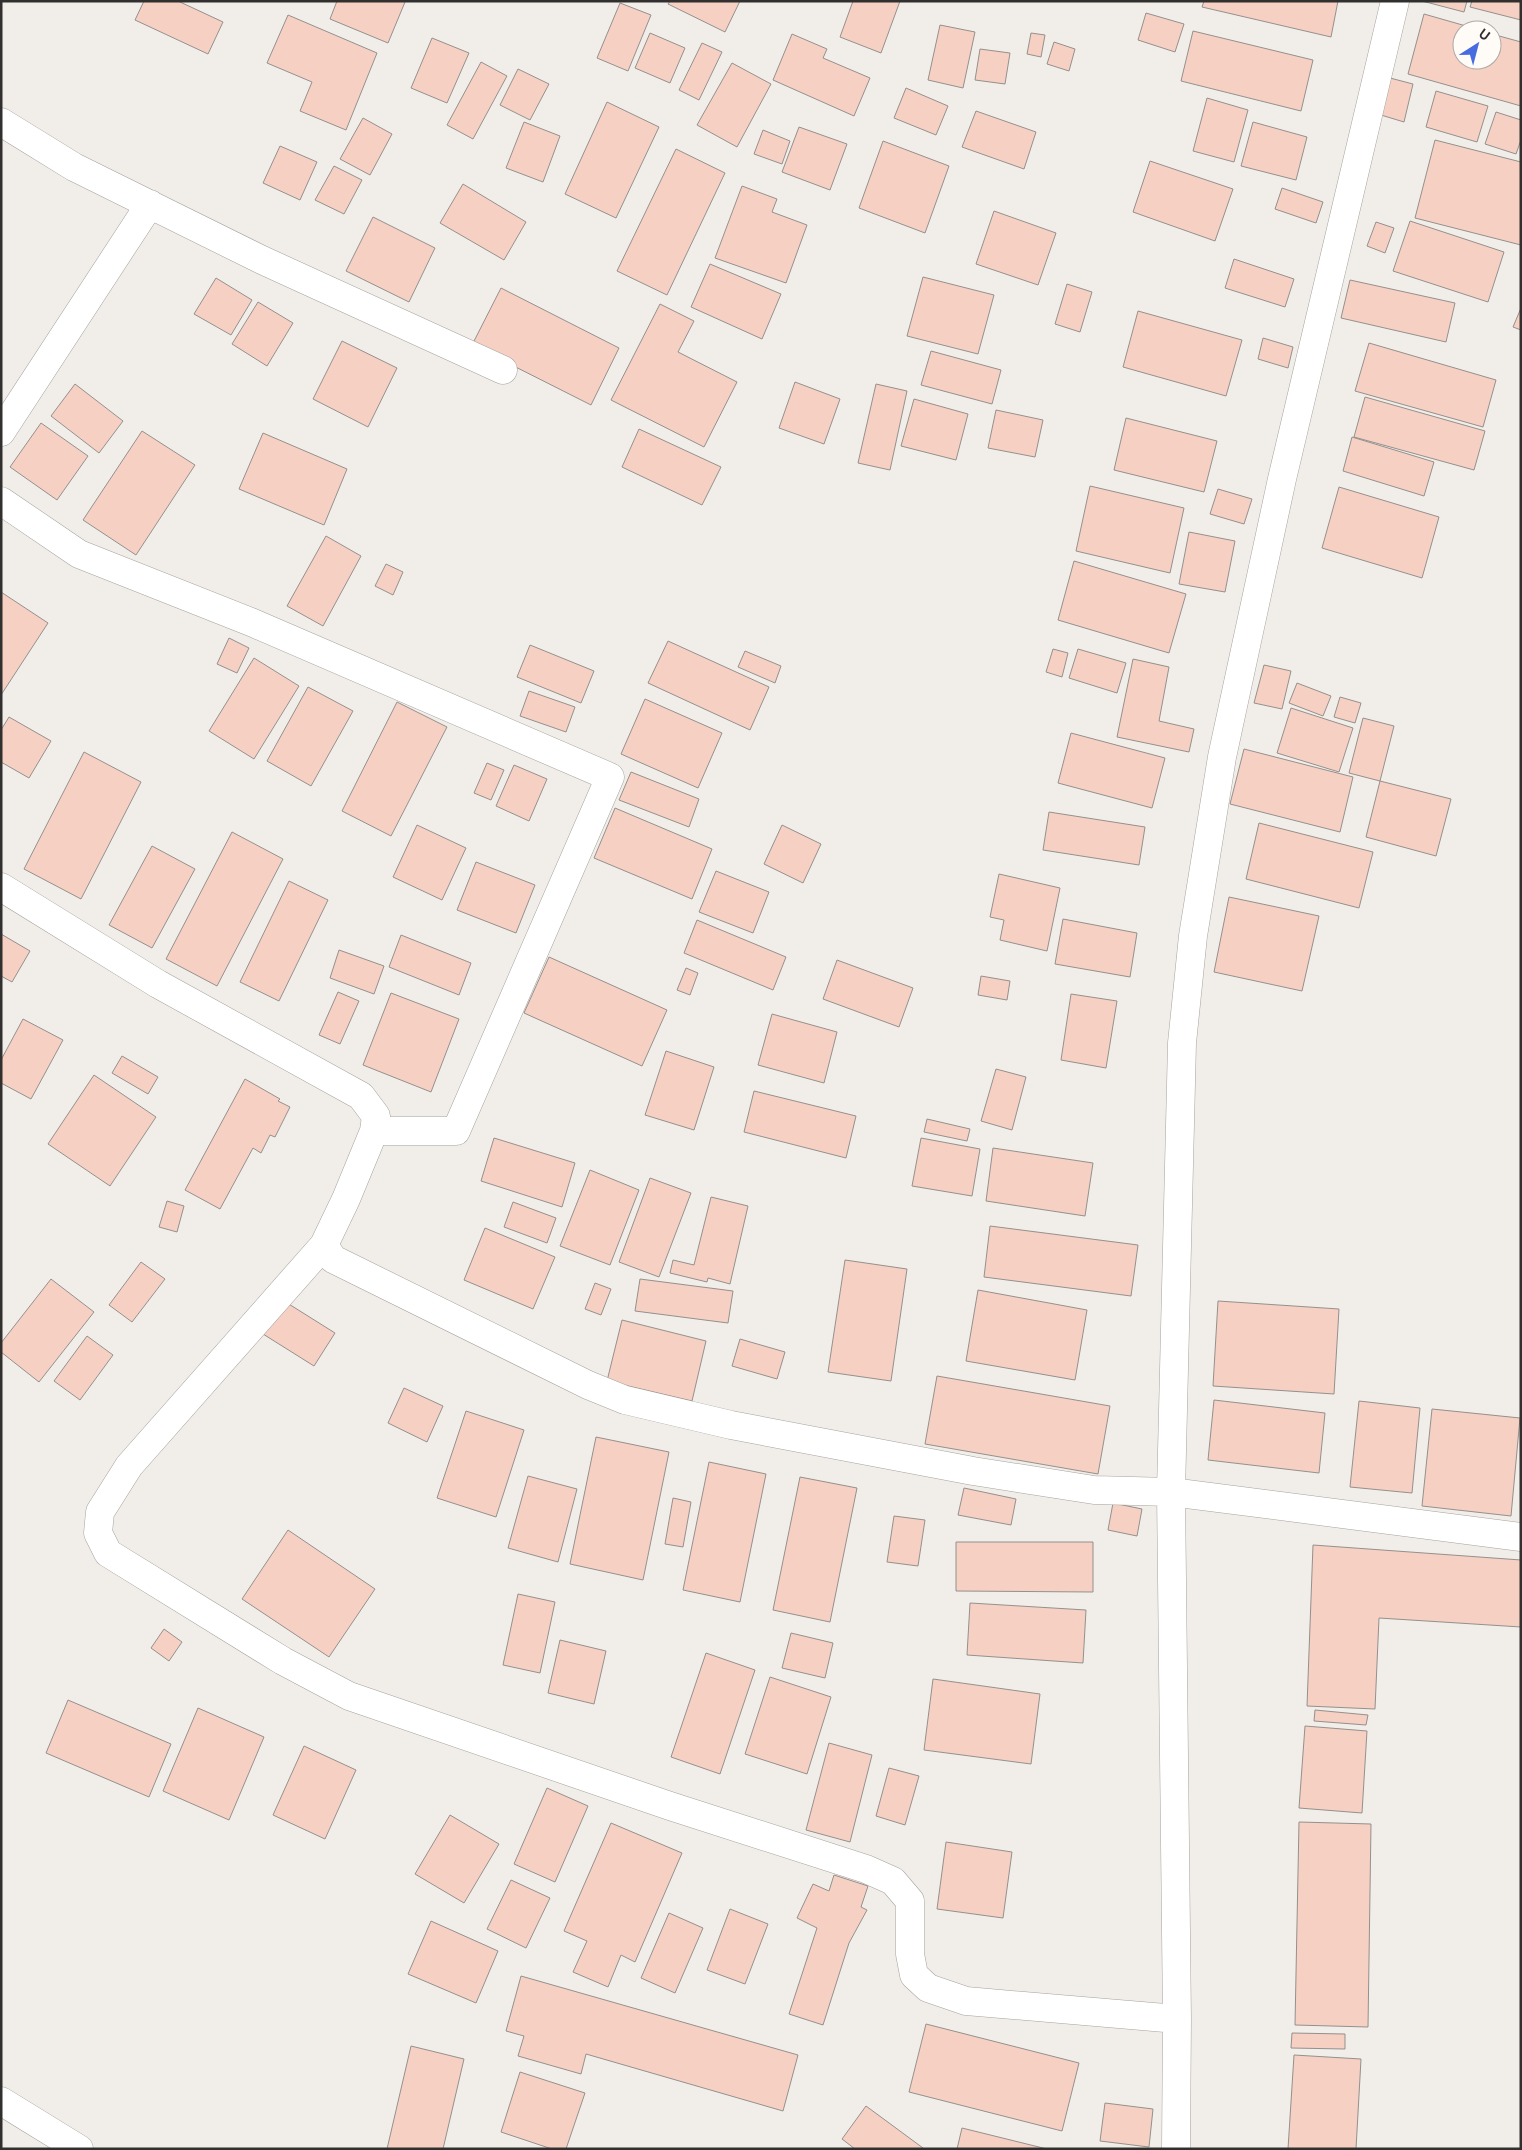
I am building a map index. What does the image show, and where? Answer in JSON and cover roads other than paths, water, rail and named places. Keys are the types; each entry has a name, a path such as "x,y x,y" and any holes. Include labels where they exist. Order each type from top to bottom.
{"street":[{"path":"1176,2149 1177,2019 1171,1492 1182,1043 1193,936 1222,757 1280,488 1395,1"},
{"path":"1,122 74,167 262,260 503,370"},
{"path":"1,432 150,204"},
{"path":"1,501 79,554 251,622 610,777 456,1132 374,1131"},
{"path":"1,887 158,984 361,1096 376,1116 374,1131 324,1246 129,1466 100,1512 98,1533 108,1553 283,1661 349,1696 670,1806 866,1869 893,1881 910,1901 910,1954 914,1975 928,1988 966,2001 1177,2019"},
{"path":"324,1246 333,1259 588,1385 625,1400 732,1425 973,1471 1094,1490 1171,1492 1521,1537"},
{"path":"1,2102 79,2149"}]}
